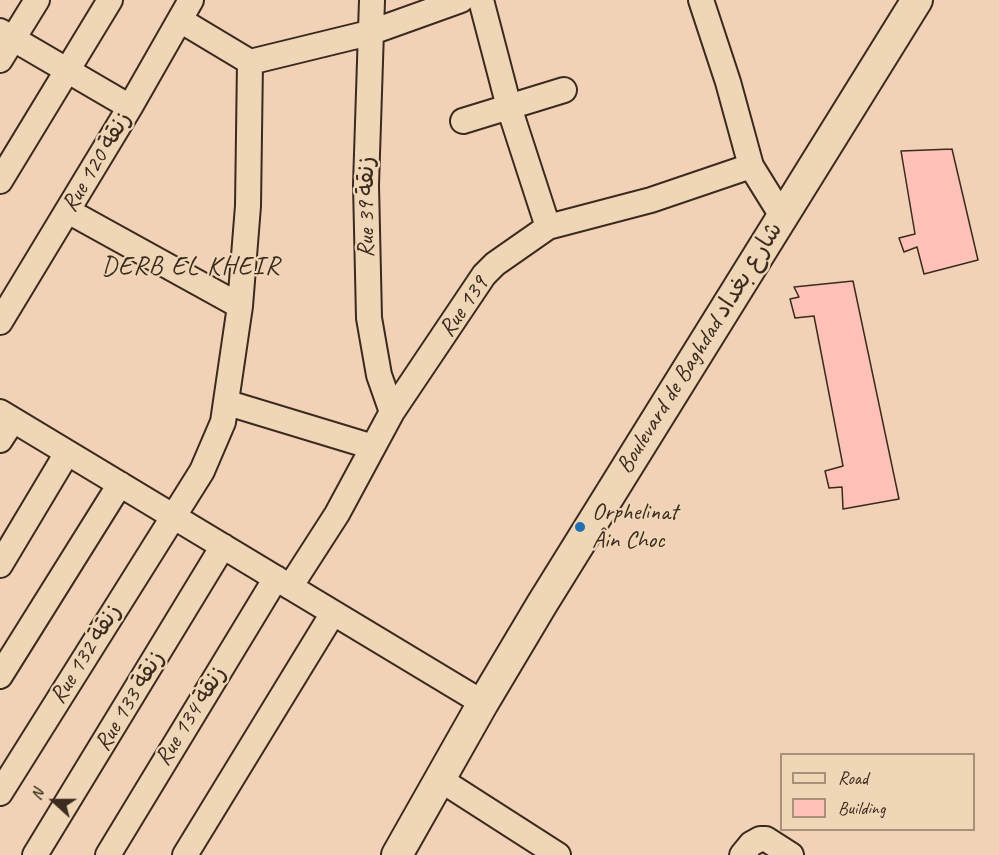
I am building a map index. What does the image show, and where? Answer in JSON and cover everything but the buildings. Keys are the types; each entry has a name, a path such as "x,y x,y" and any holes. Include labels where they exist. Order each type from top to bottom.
{"street":[{"path":"0,60 7,35 38,0"},
{"path":"0,181 110,0"},
{"name":"Rue 39 زنقة","path":"372,0 369,33 366,185 369,318 379,375 392,412"},
{"path":"186,10 250,62 369,33 461,0"},
{"path":"481,0 509,107 548,227"},
{"path":"701,0 728,82 751,166 782,216"},
{"name":"Boulevard de Baghdad شارع بغداد","path":"397,855 483,703 917,0"},
{"name":"Rue 120 زنقة","path":"0,322 186,10"},
{"path":"7,35 69,69 130,107"},
{"name":"Rue 132 زنقة","path":"0,793 202,471 223,422 228,403 240,306 248,206 250,62"},
{"path":"463,121 564,90"},
{"name":"Rue 139","path":"283,583 337,514 392,412 484,275 495,264 548,227 651,200 751,166"},
{"path":"68,211 240,306"},
{"path":"228,403 373,447"},
{"path":"0,440 7,416 483,703"},
{"path":"0,565 67,453"},
{"path":"0,676 120,484"},
{"name":"Rue 133 زنقة","path":"35,855 223,546"},
{"name":"Rue 134 زنقة","path":"108,855 283,583"},
{"path":"184,855 333,613"},
{"path":"441,780 558,855"},
{"path":"742,855 751,844 760,839 766,839 791,855"}],"place":[{"name":"Orphelinat Âin Choc","path":"580,527"}],"district":[{"name":"DERB EL KHEIR","path":"191,267"}]}
